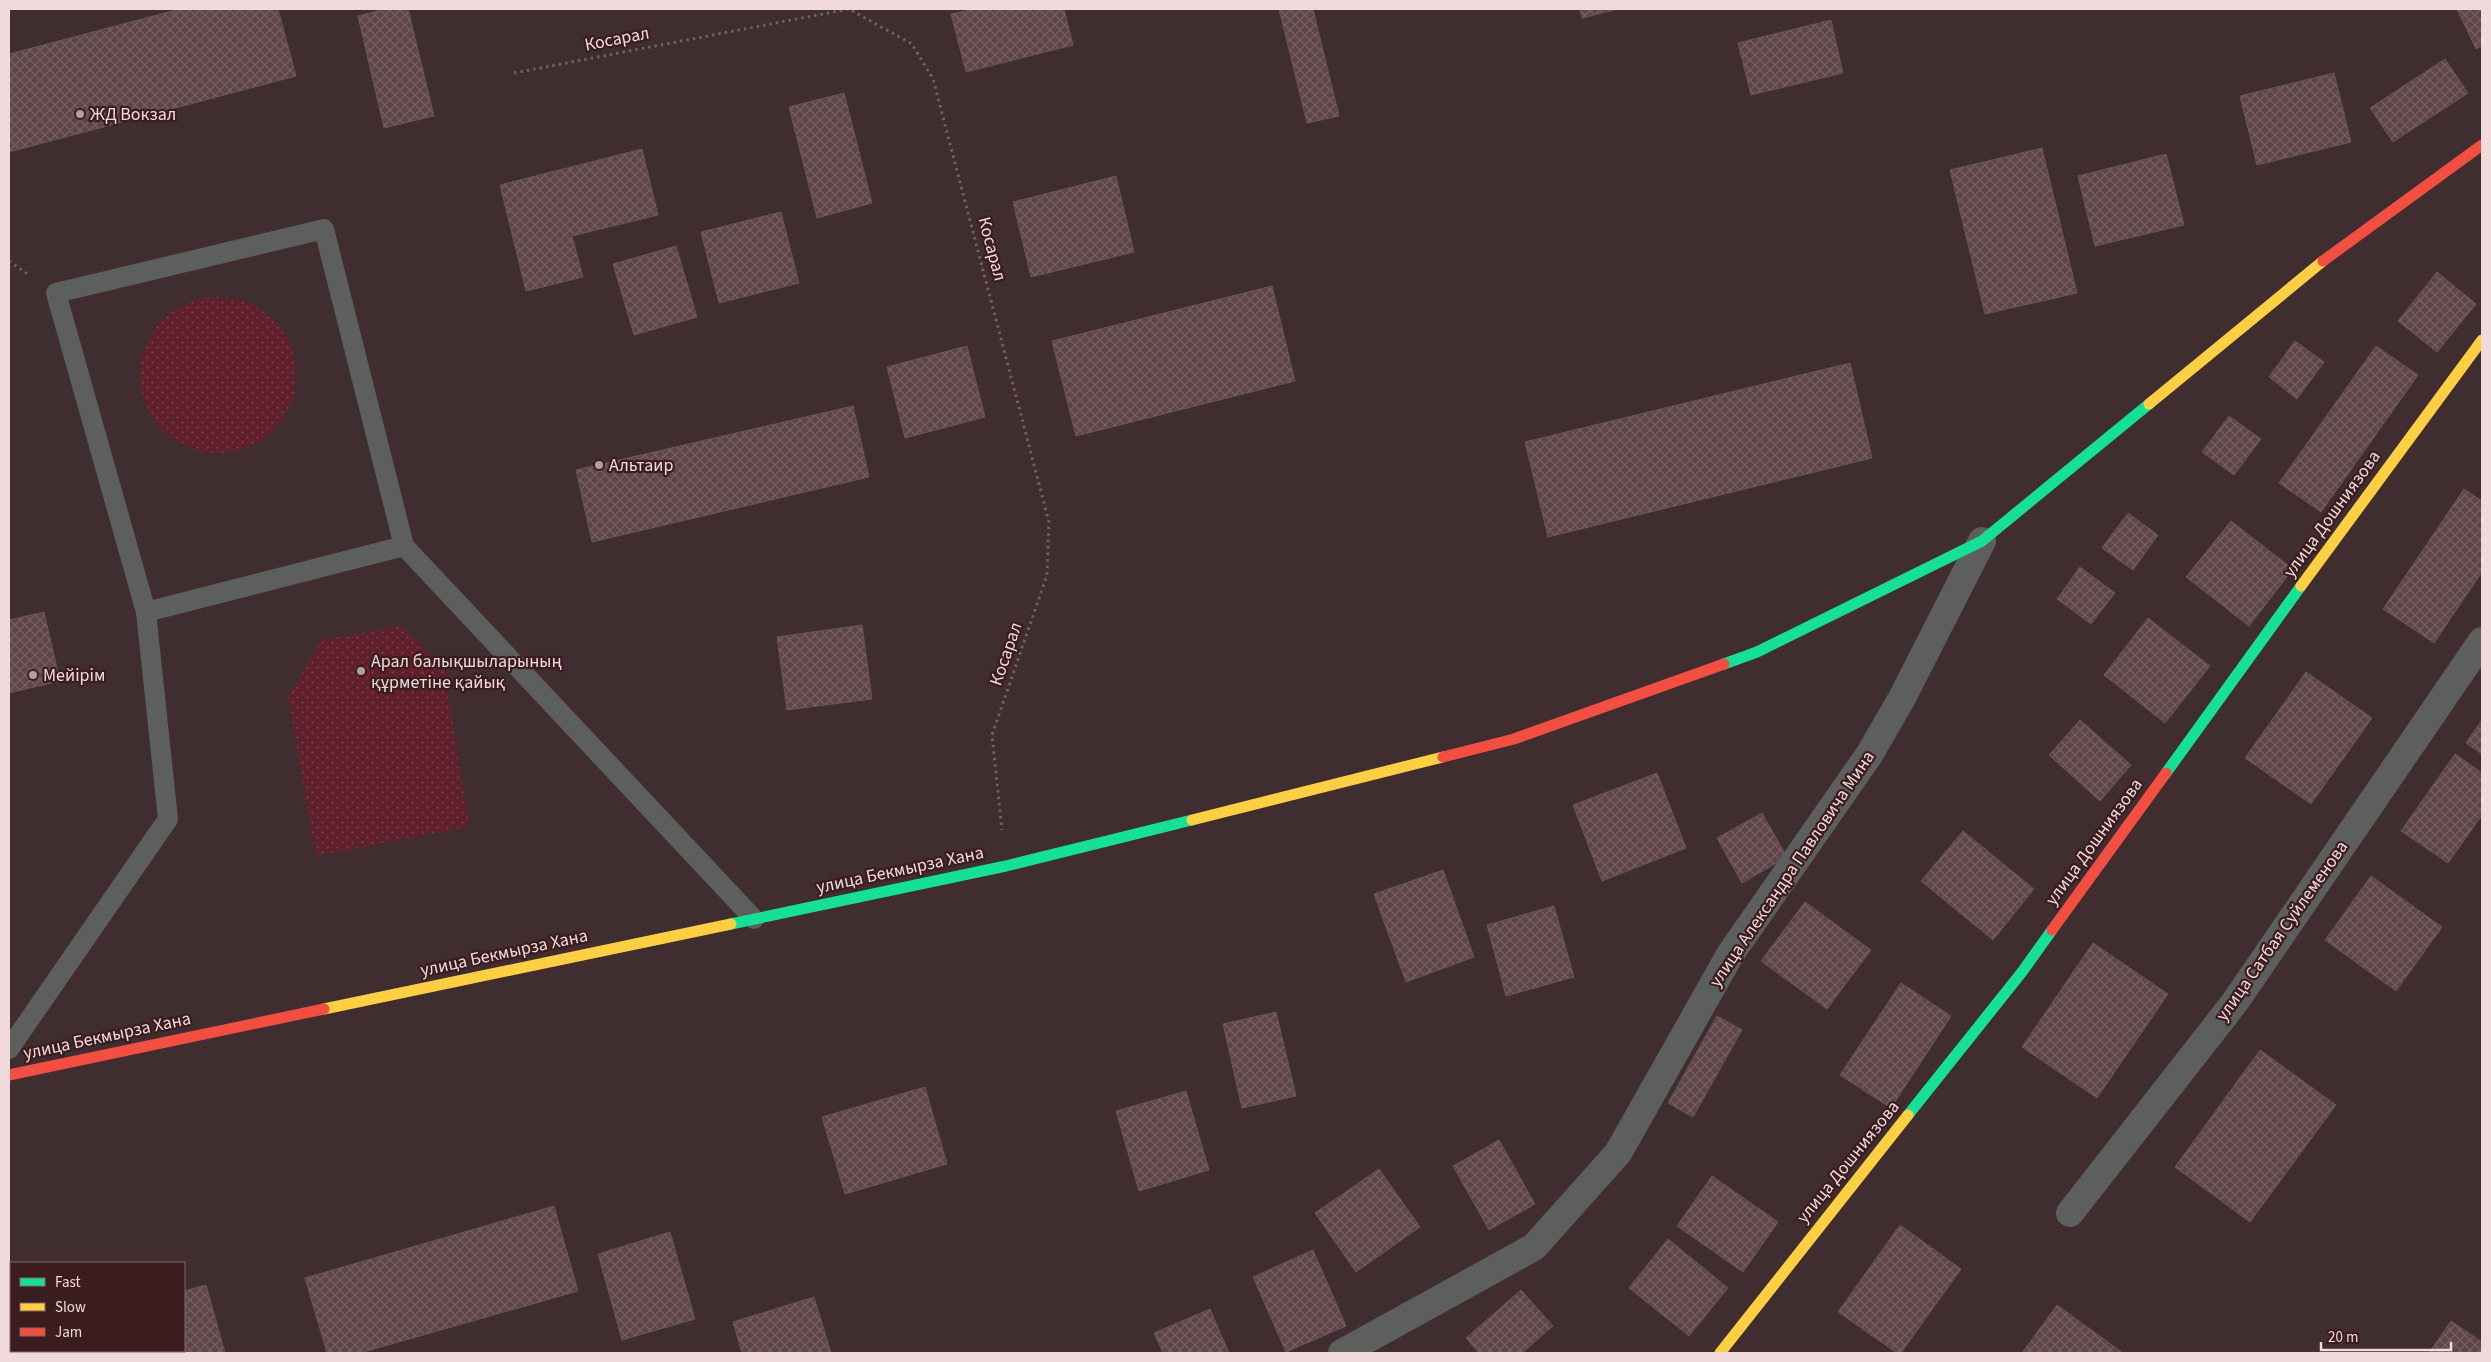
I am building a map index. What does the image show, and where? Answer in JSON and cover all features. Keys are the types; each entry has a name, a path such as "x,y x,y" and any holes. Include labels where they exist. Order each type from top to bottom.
{"street":[{"name":"улица Бекмырза Хана","path":"9,1075 1006,866 1514,739 1757,652 1982,541 2333,253 2482,145"},
{"name":"улица Дошниязова","path":"1720,1353 2022,972 2338,535 2482,340"},
{"name":"улица Александра Павловича Мина","path":"1342,1353 1534,1248 1618,1153 1731,953 1870,756 1902,698 1982,541"},
{"name":"улица Сатбая Суйлеменова","path":"2070,1213 2235,1002 2482,641"}],"lane":[{"path":"9,1049 168,819 146,612 56,294 324,229 404,546 754,919"},
{"path":"146,612 404,546"}],"path":[{"name":"Косарал","path":"514,73 849,9 912,44 933,79 1049,522 1047,574 992,735 1006,866"}],"shaded area":[{"path":"210,297 226,297 241,300 255,306 278,325 287,338 293,352 296,375 295,390 287,412 268,435 255,444 241,450 226,453 210,453 195,450 181,444 158,425 149,412 143,398 140,383 140,367 143,352 149,338 168,315 181,306 195,300"},
{"path":"401,626 444,668 469,826 316,856 288,697 322,640"}],"building":[{"name":"ЖД Вокзал","path":"180,9 278,9 296,76 9,152 9,54"},
{"path":"385,9 408,9 434,116 384,128 358,16"},
{"path":"975,9 1064,9 1073,45 966,72 951,14"},
{"path":"1279,9 1313,9 1339,116 1307,123"},
{"path":"1580,9 1618,9 1582,18"},
{"path":"2457,9 2482,9 2482,46 2476,49"},
{"path":"1831,20 1843,73 1751,95 1738,43"},
{"path":"2445,59 2468,93 2393,142 2370,108"},
{"path":"2334,73 2351,142 2257,165 2240,96"},
{"path":"844,93 872,203 817,218 789,107"},
{"path":"2042,148 2077,293 1985,314 1950,170"},
{"path":"642,149 658,215 572,236 583,277 526,291 500,185"},
{"path":"2166,154 2184,225 2095,246 2078,176"},
{"path":"1116,176 1134,252 1031,277 1013,202"},
{"path":"781,212 799,283 719,303 701,232"},
{"path":"676,246 697,317 634,335 613,264"},
{"path":"2437,272 2476,304 2437,352 2398,321"},
{"path":"1272,286 1295,381 1076,436 1052,341"},
{"path":"2295,341 2324,362 2297,399 2269,377"},
{"path":"967,346 985,417 905,438 887,367"},
{"path":"2376,346 2418,375 2321,512 2279,483"},
{"path":"1850,363 1872,458 1548,537 1525,442"},
{"path":"853,406 869,477 592,542 576,470"},
{"path":"2229,416 2261,439 2234,475 2202,452"},
{"path":"2464,489 2482,501 2482,572 2434,643 2383,609"},
{"path":"2128,513 2158,535 2133,570 2102,548"},
{"path":"2231,521 2293,569 2249,626 2186,577"},
{"path":"2080,567 2115,593 2091,624 2057,599"},
{"path":"44,612 60,681 9,693 9,620"},
{"path":"2148,618 2210,666 2165,723 2104,675"},
{"path":"862,625 872,699 787,710 777,637"},
{"path":"2306,672 2372,718 2311,804 2245,758"},
{"path":"2080,720 2131,765 2100,801 2049,755"},
{"path":"2482,720 2482,754 2466,743"},
{"path":"2455,754 2482,773 2482,815 2448,863 2401,831"},
{"path":"1657,773 1686,848 1602,881 1573,805"},
{"path":"1762,813 1787,857 1742,883 1717,838"},
{"path":"1963,831 2034,889 1993,940 1921,881"},
{"path":"1443,870 1474,957 1406,982 1374,894"},
{"path":"2371,876 2442,927 2396,991 2325,940"},
{"path":"1805,902 1871,950 1827,1009 1761,961"},
{"path":"1554,906 1574,977 1506,996 1487,925"},
{"path":"2093,943 2168,994 2097,1098 2022,1047"},
{"path":"1901,983 1951,1016 1891,1108 1840,1075"},
{"path":"1276,1012 1296,1096 1242,1108 1223,1024"},
{"path":"1717,1016 1742,1030 1693,1117 1668,1103"},
{"path":"2260,1050 2336,1105 2250,1222 2175,1167"},
{"path":"925,1087 947,1164 845,1194 822,1117"},
{"path":"1186,1091 1209,1170 1139,1191 1116,1111"},
{"path":"1499,1140 1535,1204 1489,1230 1453,1166"},
{"path":"1379,1169 1420,1227 1356,1272 1315,1213"},
{"path":"1712,1176 1778,1222 1743,1272 1677,1226"},
{"path":"554,1206 578,1291 360,1353 327,1353 305,1278"},
{"path":"1900,1225 1961,1269 1901,1353 1897,1353 1838,1312"},
{"path":"670,1232 695,1319 622,1340 598,1254"},
{"path":"1668,1239 1728,1288 1689,1336 1629,1288"},
{"path":"1313,1250 1346,1326 1286,1352 1253,1277"},
{"path":"206,1285 225,1353 9,1353 10,1338 10,1352 185,1352 185,1291"},
{"path":"1521,1290 1553,1326 1522,1353 1479,1353 1466,1338"},
{"path":"814,1297 831,1353 742,1353 733,1322"},
{"path":"2057,1305 2123,1353 2022,1353"},
{"path":"1210,1309 1229,1353 1163,1353 1154,1333"},
{"path":"2451,1321 2482,1342 2482,1353 2429,1353"}],"traffic: fast":[{"path":"1724,664 1757,652 1982,541 2149,404"},
{"path":"2166,773 2301,586"},
{"path":"731,924 1006,866 1192,820"},
{"path":"1908,1115 2022,972 2052,930"}],"traffic: slow":[{"path":"2149,404 2323,261"},
{"path":"2301,586 2482,340"},
{"path":"1192,820 1443,757"},
{"path":"324,1009 731,924"},
{"path":"1720,1353 1908,1115"}],"traffic: jam":[{"path":"2323,261 2482,145"},
{"path":"1443,757 1514,739 1724,664"},
{"path":"2052,930 2166,773"},
{"path":"9,1075 324,1009"}],"place":[{"name":"ЖД Вокзал","path":"80,114"},
{"name":"Альтаир","path":"599,465"},
{"name":"Арал балықшыларының құрметіне қайық","path":"361,671"},
{"name":"Мейірім","path":"33,675"}]}
